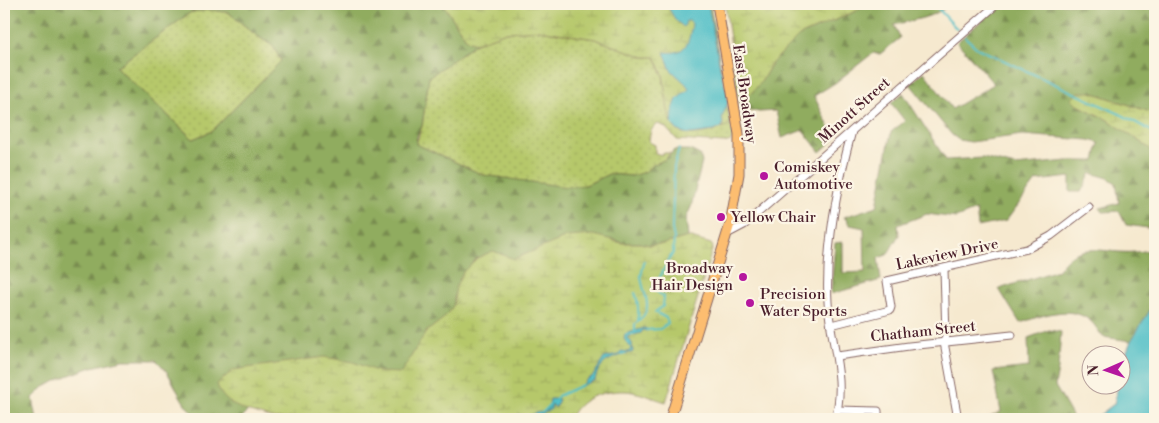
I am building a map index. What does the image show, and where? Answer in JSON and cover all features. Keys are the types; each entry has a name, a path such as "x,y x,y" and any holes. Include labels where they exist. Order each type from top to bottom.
{"main road":[{"name":"East Broadway","path":"670,419 736,199 740,153 735,109 717,4"}],"street":[{"name":"Minott Street","path":"727,234 744,225 997,4"},
{"path":"835,419 840,402 840,388 828,294 829,250 840,182 853,129"},
{"name":"Lakeview Drive","path":"831,325 890,310 887,281 1027,249 1051,236 1089,207"},
{"path":"944,269 946,336 944,342 958,419"},
{"name":"Chatham Street","path":"837,356 1012,335"},
{"path":"838,410 878,411 878,419"}],"green space":[{"path":"4,4 443,4 467,40 476,43 429,77 422,126 417,136 416,144 483,175 567,187 586,185 609,174 632,176 645,172 653,165 666,159 674,150 690,150 700,155 702,162 691,207 686,218 688,237 664,244 649,245 623,243 611,239 457,377 257,399 241,419 202,419 185,405 167,372 156,360 123,360 92,367 44,387 33,398 37,419 4,419","holes":["210,10 228,12 273,46 281,61 212,131 193,139 116,67 191,12"]},
{"path":"443,4 710,4 730,122 727,126 702,133 687,134 676,129 670,119 663,75 655,57 644,57 595,39 539,30 506,32 476,43 467,40"},
{"path":"725,4 866,4 856,11 799,36 772,63 761,82 740,108"},
{"path":"866,4 949,4 944,9 923,18 894,25 900,38 880,54 873,53 835,83 814,96 835,139 820,152 803,130 782,138 776,111 759,112 740,108 761,82 772,63 799,36 856,11"},
{"path":"1001,4 1155,4 1155,116 1153,113 1091,92 1076,104 1110,121 1155,152 1155,229 1126,225 1119,211 1103,212 1100,208 1119,203 1116,183 1108,178 1091,173 1081,192 1070,192 1070,177 1036,181 1006,221 978,227 976,210 956,218 927,214 898,225 899,235 887,255 878,258 881,280 831,294 835,243 843,242 843,273 865,272 864,228 850,225 844,217 877,206 891,132 905,121 891,103 903,93 946,160 983,158 1015,166 1067,161 1095,161 1099,143 1089,140 1022,135 971,142 959,140 952,135 910,84 924,72 952,109 994,84 957,42"},
{"path":"210,10 228,12 273,46 281,61 212,131 193,139 116,67 191,12"},
{"path":"539,30 595,39 644,57 655,57 663,76 672,124 691,134 714,131 727,126 730,122 733,138 731,141 724,143 677,140 664,126 658,124 652,129 649,142 655,145 655,153 662,155 662,153 670,153 666,159 645,172 632,176 609,174 586,185 567,188 483,175 416,144 422,126 429,77 476,43 506,32"},
{"path":"1079,92 1091,92 1153,113 1155,116 1155,152 1110,121 1076,104 1071,99"},
{"path":"594,235 623,243 649,245 664,244 688,237 711,244 713,247 666,402 634,392 615,391 599,394 585,401 570,419 273,419 239,408 225,399 220,392 217,384 233,370 324,357 353,362 379,372 401,373 426,332 444,318 453,306 456,286 463,272 477,258 493,251 514,259 567,237"},
{"path":"1155,247 1155,302 1131,341 1103,337 1090,321 1072,313 1054,313 1020,323 999,289 1058,270 1066,260 1084,251 1137,252 1154,249"},
{"path":"1049,330 1061,332 1055,386 1074,419 986,419 1001,412 993,371 1029,367 1028,338"}],"water":[{"path":"668,4 708,4 728,103 722,117 723,125 714,131 684,133 677,130 672,124 673,109 677,99 689,89 671,70 664,52 677,52 685,46 688,42 692,24 690,21 686,21 684,27 676,21"},
{"path":"1155,302 1155,419 1094,419 1114,404 1116,396 1132,396 1132,346 1129,346"},
{"path":"644,328 647,331 643,330 641,333 627,337 632,343 633,352 604,363 597,373 595,380 581,386 593,376 604,358 618,355 621,351 629,352 631,348 624,339 625,334"},
{"path":"550,399 559,399 556,407 552,404 551,409 545,413 549,407"},
{"path":"539,412 545,413 529,418 521,418 518,415 528,416"}],"waterway":[{"path":"934,4 957,29"},
{"path":"965,37 977,48 1122,115 1155,133"},
{"path":"646,330 660,329 668,323 666,318 655,312 663,306 664,297 652,288 656,285 673,253 674,167 679,149"},
{"path":"635,332 635,324 647,308 641,277 644,262"},
{"path":"635,293 638,321"},
{"path":"554,401 558,396 582,385"},
{"path":"542,413 551,404"}],"place":[{"name":"Comiskey Automotive","path":"764,176"},
{"name":"Yellow Chair","path":"721,217"},
{"name":"Broadway Hair Design","path":"743,277"},
{"name":"Precision Water Sports","path":"750,303"}]}
